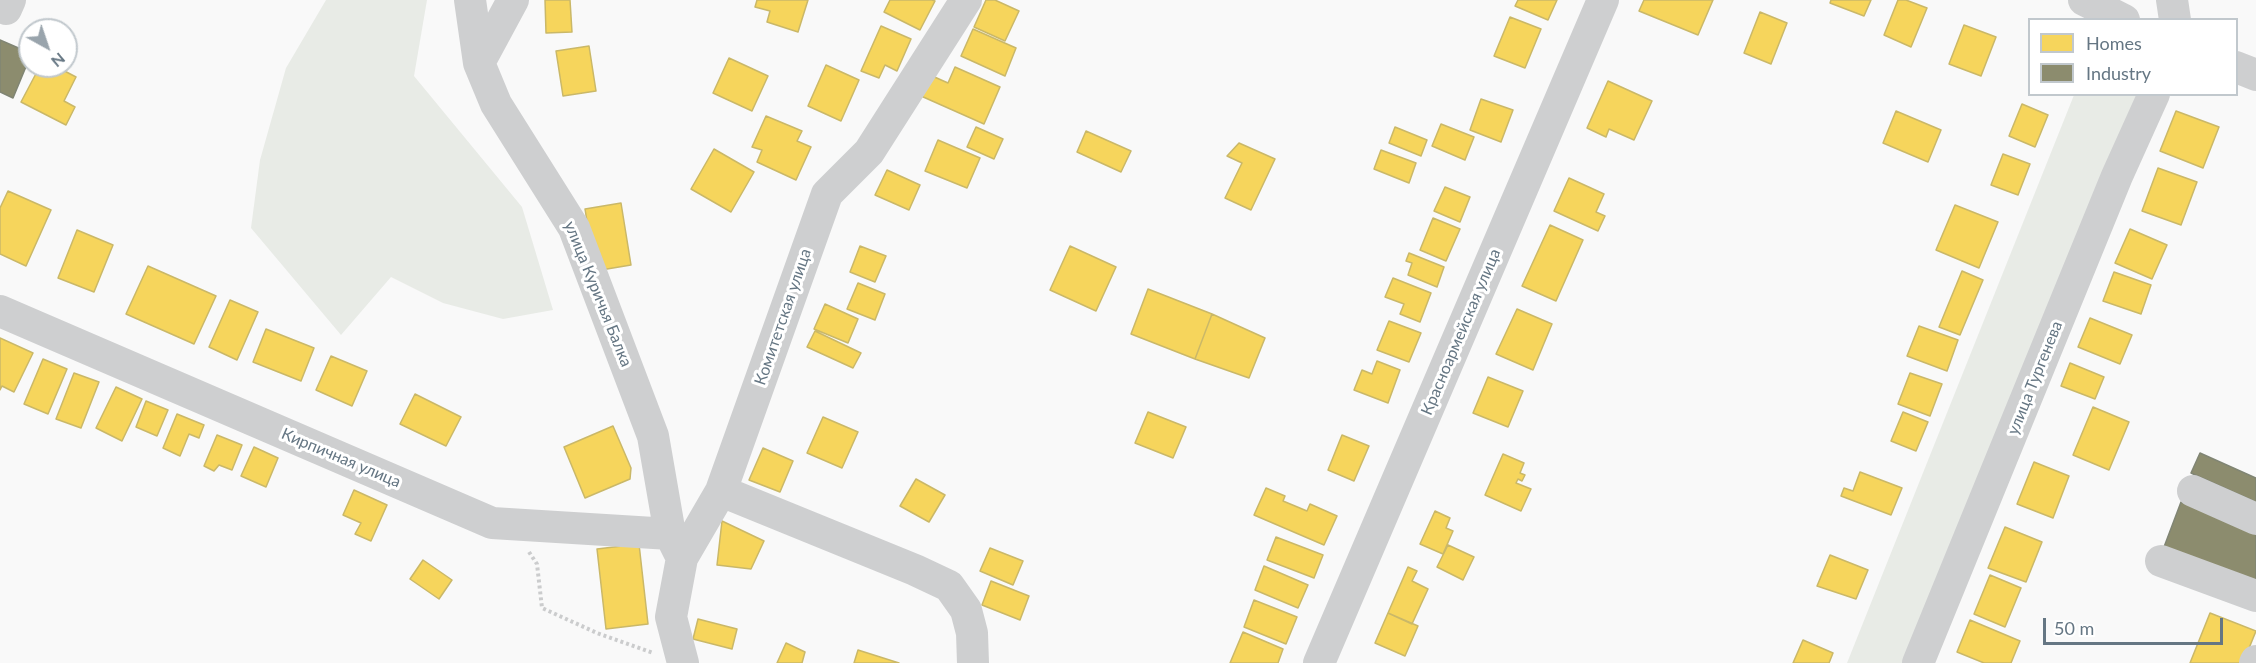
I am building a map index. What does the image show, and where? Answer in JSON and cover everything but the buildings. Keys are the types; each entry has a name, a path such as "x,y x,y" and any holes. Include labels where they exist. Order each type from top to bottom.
{"street":[{"name":"улица Куричья Балка","path":"470,0 479,63 496,104 574,228 653,436 676,546"},
{"path":"479,63 513,0"},
{"name":"Комитетская улица","path":"670,659 676,546 721,491 827,194 869,152 966,0"},
{"name":"Красноармейская улица","path":"1319,663 1603,0"},
{"path":"2084,0 2120,18"},
{"path":"2172,0 2175,18"},
{"path":"2238,68 2256,75"},
{"name":"улица Тургенева","path":"1918,663 2117,176 2153,96"},
{"name":"Кирпичная улица","path":"0,311 501,523 676,546"},
{"path":"721,491 949,586 966,610 972,633 973,663"},
{"path":"2193,491 2256,519"},
{"path":"2160,561 2256,596"}],"path":[{"path":"501,523 537,564 542,608 597,633 670,659"}],"shaded area":[{"path":"326,0 427,0 414,76 522,207 553,310 503,319 443,303 391,277 341,335 251,228 260,160 286,68"},
{"path":"2074,96 2141,96 1909,663 1847,663"}]}
